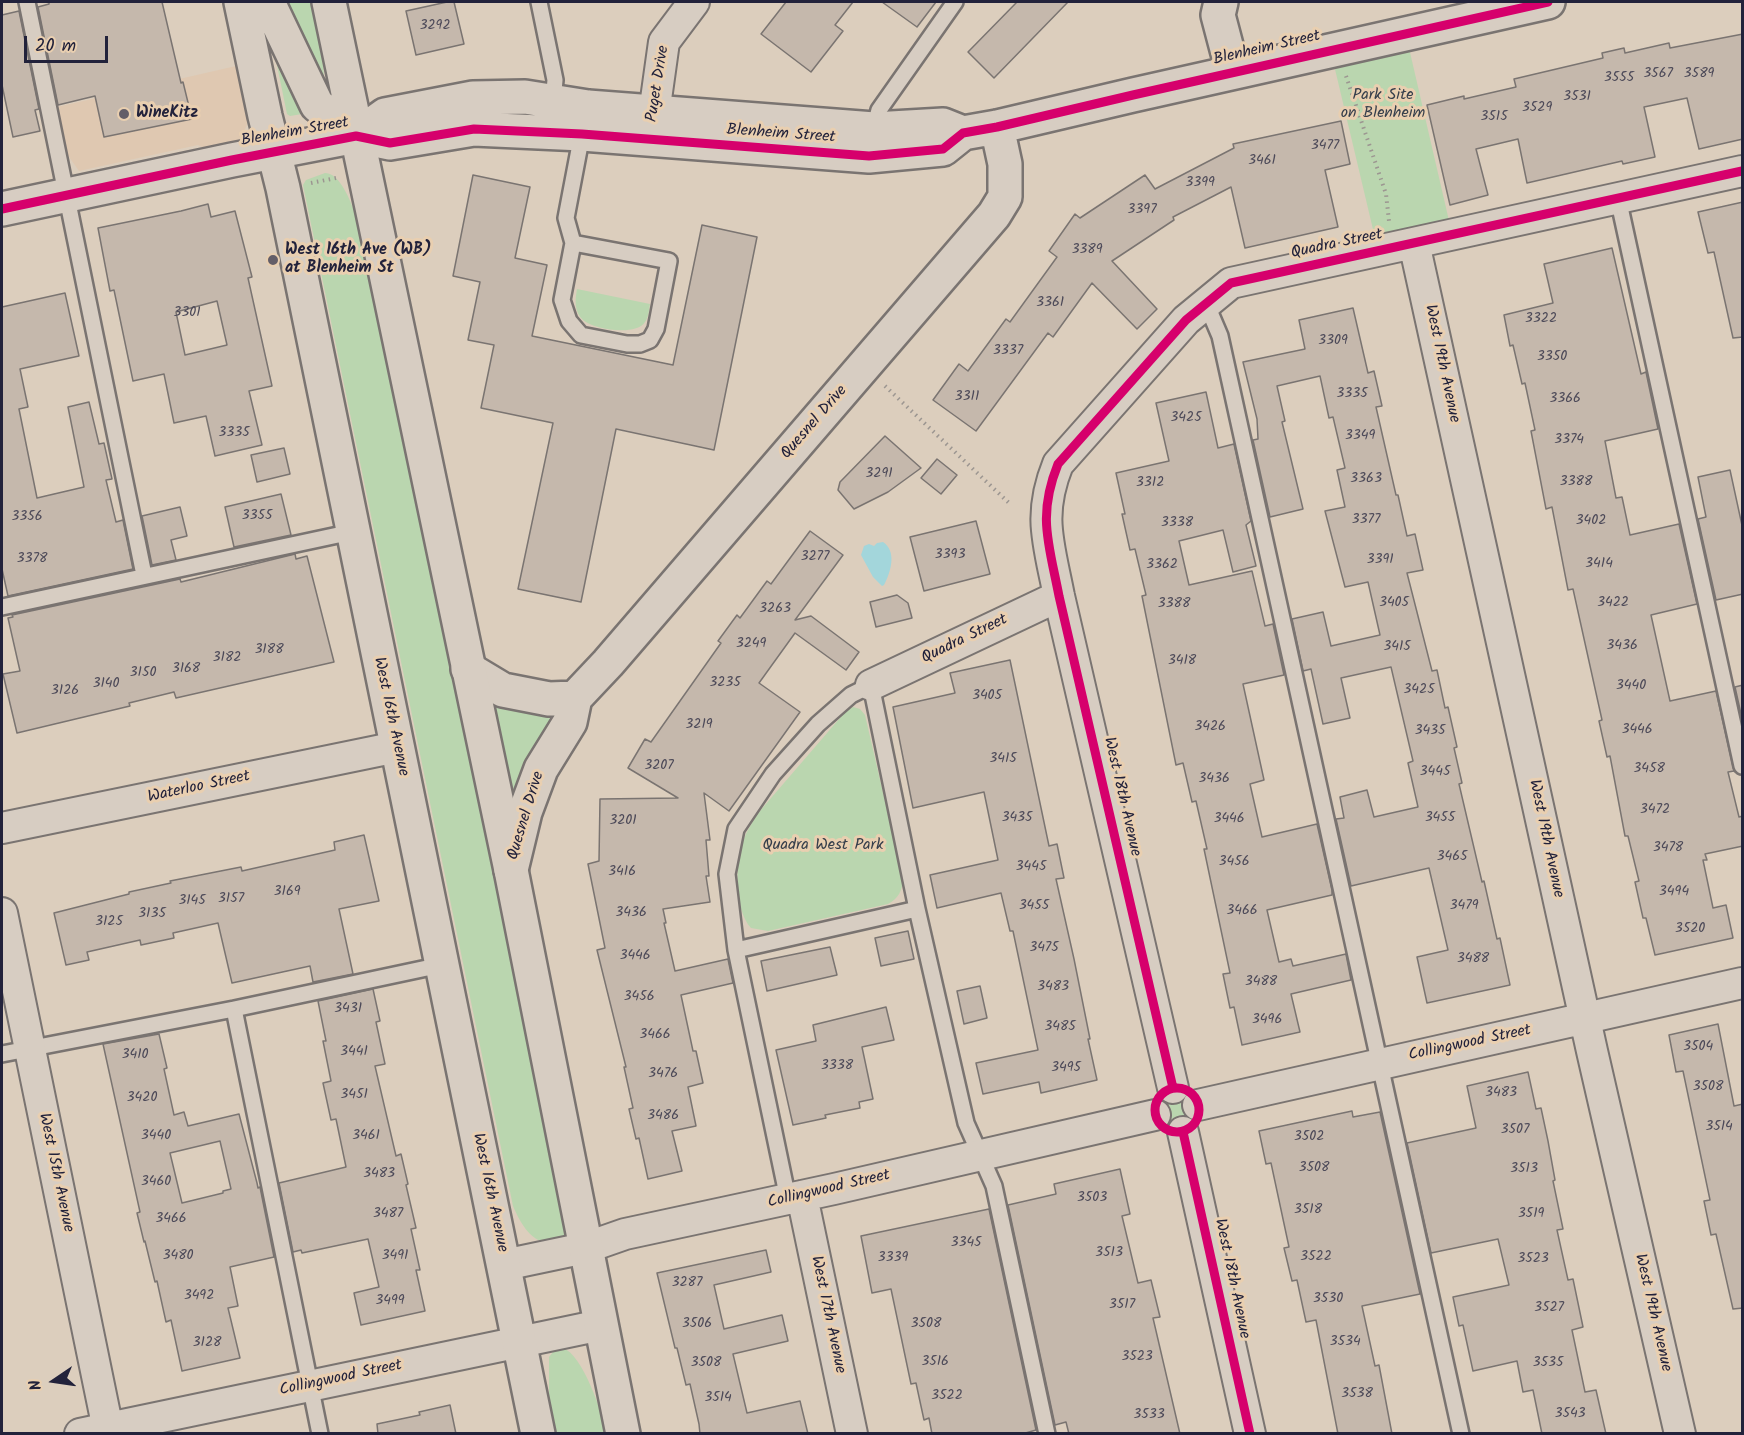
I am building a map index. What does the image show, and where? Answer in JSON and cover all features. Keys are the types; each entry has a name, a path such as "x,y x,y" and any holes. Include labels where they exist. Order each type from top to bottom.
{"street":[{"name":"West 16th Avenue","path":"241,2 273,152 283,188 538,1434"},
{"path":"268,2 317,105 356,136"},
{"path":"328,2 511,870 623,1434"},
{"name":"Puget Drive","path":"652,126 664,42 694,2"},
{"path":"1221,2 1218,15 1233,72"},
{"name":"Blenheim Street","path":"356,136 385,115 472,98 525,97 652,126 869,156 943,149 963,133 1548,2"},
{"name":"Blenheim Street","path":"2,209 356,136 390,143 474,129 582,134 652,126 874,129 943,125 963,133"},
{"name":"Quesnel Drive","path":"511,870 525,812 537,779 570,722 575,698 608,663 994,216 1005,197 1005,164 997,127"},
{"name":"Quadra Street","path":"1045,512 1049,486 1058,464 1186,320 1231,283 1743,171"},
{"name":"West 19th Avenue","path":"1414,243 1585,1019 1680,1434"},
{"name":"West 18th Avenue","path":"1045,512 1046,529 1059,596 1173,1088"},
{"name":"Quadra Street","path":"871,685 1059,596"},
{"path":"468,669 503,690 549,699 575,698"},
{"name":"Waterloo Street","path":"2,828 397,747"},
{"name":"West 15th Avenue","path":"2,913 16,1051 99,1432"},
{"name":"Collingwood Street","path":"1198,1105 1743,983"},
{"path":"1173,1088 1180,1088 1192,1094 1198,1105 1199,1112 1194,1124 1183,1132 1169,1131 1158,1122 1155,1115 1156,1101 1166,1090 1173,1088"},
{"name":"Collingwood Street","path":"504,1265 585,1248 617,1235 1155,1115"},
{"name":"West 18th Avenue","path":"1183,1132 1250,1434"},
{"name":"West 17th Avenue","path":"795,1197 852,1434"},
{"name":"Collingwood Street","path":"99,1432 310,1385 601,1325"}],"lane":[{"path":"27,2 144,575"},
{"path":"539,2 555,80 553,102"},
{"path":"874,129 879,110 955,2"},
{"path":"573,243 669,261 656,329 650,340 640,344 627,344 581,335 569,321 562,300 573,243 566,218 582,134"},
{"path":"1618,198 1743,766"},
{"path":"1206,303 1220,336 1461,1434"},
{"path":"2,607 352,532"},
{"path":"795,1197 736,950 727,874 736,829 773,774 818,724 851,695 871,685 917,909 966,1123 994,1186 1047,1434"},
{"path":"736,950 917,909"},
{"path":"16,1051 234,1009 441,965"},
{"path":"234,1009 320,1434"}],"path":[{"path":"1344,70 1386,194"},
{"path":"303,184 337,178"},
{"path":"883,385 1009,503"}],"shaded area":[{"path":"236,66 248,122 241,139 205,149 198,145 79,171 67,154 57,107"}],"green space":[{"path":"278,2 314,2 320,30 325,88"},
{"path":"271,36 308,113 290,116 287,114"},
{"name":"Park Site on Blenheim","path":"1409,48 1450,225 1376,242 1334,65"},
{"path":"325,173 333,176 346,193 357,218 367,251 563,1218 564,1235 561,1242 544,1242 537,1239 525,1228 513,1206 303,185 306,180"},
{"path":"577,289 650,304 647,318 640,326 625,330 605,329 588,324 580,317 577,310"},
{"path":"495,701 526,710 559,710 513,807 491,702"},
{"name":"Quadra West Park","path":"853,707 860,709 865,715 903,879 901,891 888,904 768,931 751,928 741,910 738,886 738,862 746,833 759,812 846,711"},
{"path":"1184,1095 1189,1100 1193,1116 1188,1122 1172,1125 1167,1123 1162,1103 1165,1099"},
{"path":"563,1348 578,1361 596,1399 607,1433 554,1433 549,1406 549,1357 553,1352"}],"water":[{"path":"883,542 890,551 891,562 887,580 882,586 873,577 861,555 864,546 869,544 874,546"}],"building":[{"path":"49,2 162,2 192,119 104,137 95,96 58,105 38,7 49,4"},
{"path":"454,2 464,44 416,55 406,11"},
{"path":"786,2 853,2 835,25 843,31 811,72 761,34"},
{"path":"882,2 936,2 917,27"},
{"path":"1017,2 1068,2 994,78 968,52"},
{"path":"19,11 39,109 35,110 40,131 13,137 2,85 2,15"},
{"path":"1743,34 1743,139 1699,149 1687,98 1644,107 1655,157 1623,164 1622,161 1527,183 1518,139 1476,149 1488,195 1450,205 1427,105 1516,87 1514,79 1603,58 1602,53 1624,48 1625,53 1669,43 1670,48"},
{"path":"1341,121 1350,164 1325,170 1338,227 1245,248 1231,187 1173,217 1174,220 1112,261 1157,309 1137,329 1092,283 1053,337 1048,333 976,431 933,400 959,364 968,371 1006,319 1010,322 1057,257 1049,251 1075,214 1080,218 1145,175 1155,189 1234,148 1233,144"},
{"path":"473,175 530,187 515,258 547,265 532,336 673,365 702,225 757,237 714,450 616,429 581,602 518,589 553,423 481,408 494,345 468,340 480,282 453,276"},
{"path":"1743,202 1743,337 1733,338 1714,252 1708,253 1698,212"},
{"path":"208,204 211,217 235,211 252,277 248,278 272,386 249,391 262,445 215,456 206,416 174,423 164,374 133,381 114,290 110,291 98,228","holes":["217,301 227,345 185,355 176,312"]},
{"path":"1612,248 1641,374 1646,372 1658,429 1605,441 1616,498 1622,497 1630,535 1679,524 1697,604 1651,615 1670,701 1716,691 1734,771 1728,772 1739,817 1743,816 1743,846 1705,854 1707,860 1703,860 1713,908 1726,905 1733,938 1655,955 1646,918 1643,918 1635,882 1639,881 1628,836 1625,836 1610,756 1607,757 1599,721 1602,720 1573,589 1568,590 1552,507 1546,509 1531,431 1535,430 1525,383 1522,384 1513,345 1510,346 1504,315 1553,303 1544,264"},
{"path":"65,293 79,356 20,369 28,407 19,409 37,498 84,487 68,407 89,402 99,444 104,443 112,479 106,480 116,522 123,520 133,569 8,596 2,569 2,307"},
{"path":"1353,308 1368,373 1374,371 1382,406 1376,407 1407,536 1415,534 1423,570 1407,573 1432,671 1437,670 1445,708 1448,707 1457,747 1454,748 1462,783 1459,784 1497,939 1500,938 1510,985 1427,1003 1417,957 1448,950 1429,868 1351,886 1336,819 1344,818 1340,797 1367,790 1374,817 1418,807 1408,763 1413,761 1391,667 1341,678 1350,718 1323,724 1311,669 1303,671 1292,619 1323,612 1331,646 1380,635 1368,582 1345,587 1325,511 1345,507 1337,470 1345,468 1333,417 1329,418 1320,376 1277,386 1285,421 1282,422 1303,509 1270,517 1253,440 1258,439 1257,419 1243,362 1305,349 1299,320"},
{"path":"1206,392 1218,448 1234,444 1251,521 1246,525 1256,566 1233,572 1223,530 1179,541 1189,585 1252,571 1265,626 1273,624 1284,675 1243,684 1264,780 1250,784 1262,837 1317,824 1332,890 1332,895 1267,910 1279,962 1291,959 1293,966 1346,954 1351,980 1291,994 1300,1032 1242,1045 1234,1007 1230,1008 1223,974 1230,973 1204,849 1207,849 1196,801 1192,802 1183,763 1176,765 1142,596 1146,595 1135,549 1130,550 1116,473 1169,461 1156,403"},
{"path":"885,436 921,468 888,492 854,509 838,490 840,482"},
{"path":"284,448 290,474 257,482 251,455"},
{"path":"937,459 957,475 941,494 921,478"},
{"path":"1730,470 1743,530 1743,594 1716,600 1698,519 1706,517 1698,477"},
{"path":"281,494 291,535 234,547 225,507"},
{"path":"180,507 187,536 171,540 176,560 152,565 142,516"},
{"path":"976,521 990,574 924,591 910,537"},
{"path":"810,531 843,555 795,620 811,616 859,652 846,670 795,633 759,683 800,712 729,811 704,793 710,840 706,840 709,876 706,876 710,902 663,909 666,923 664,923 675,971 728,959 733,983 681,995 693,1051 696,1051 703,1083 688,1087 696,1126 672,1131 682,1171 648,1179 639,1138 636,1139 629,1109 633,1108 624,1067 626,1067 597,950 605,948 588,864 599,861 600,799 678,798 628,768 645,739 651,742 721,643 718,641 737,615 740,618 767,581 771,584"},
{"path":"295,554 296,559 307,556 334,662 176,698 174,692 129,703 130,706 17,733 3,674 20,671 8,618 13,617 12,615 180,579 181,582"},
{"path":"897,595 908,603 912,618 876,627 870,602"},
{"path":"1010,660 1049,846 1057,844 1064,878 1056,879 1097,1080 1041,1093 1039,1082 983,1094 976,1063 1038,1050 1013,931 1010,931 1001,893 937,908 930,875 998,860 984,792 913,808 893,707 955,693 950,673"},
{"path":"1743,685 1743,723 1735,687"},
{"path":"364,835 379,901 339,909 353,974 313,982 310,966 232,983 218,923 173,933 174,938 141,945 140,940 87,952 89,960 66,965 54,913 171,883 170,881 241,867 242,871 335,850 334,842"},
{"path":"908,931 914,959 881,966 875,938"},
{"path":"830,947 837,975 767,991 761,961"},
{"path":"980,986 987,1018 964,1024 957,991"},
{"path":"373,989 380,1021 376,1022 385,1064 375,1066 396,1156 401,1154 408,1184 406,1185 416,1228 411,1229 420,1270 416,1270 425,1311 361,1325 354,1293 379,1287 368,1239 302,1253 301,1250 293,1252 279,1183 346,1167 336,1119 331,1120 323,1083 331,1081 318,1001"},
{"path":"886,1007 894,1040 862,1047 873,1099 859,1102 860,1108 825,1115 826,1118 793,1125 776,1050 816,1041 813,1025"},
{"path":"1718,1024 1734,1106 1743,1104 1743,1308 1733,1309 1716,1234 1711,1235 1704,1201 1710,1200 1683,1071 1676,1072 1669,1035"},
{"path":"159,1034 174,1115 184,1112 188,1126 239,1114 258,1188 260,1187 274,1257 230,1267 238,1306 228,1308 240,1358 182,1371 171,1320 166,1322 157,1281 155,1282 144,1242 137,1213 140,1212 103,1044","holes":["220,1141 231,1189 182,1203 170,1153"]},
{"path":"1528,1072 1536,1109 1541,1108 1563,1229 1557,1230 1568,1280 1573,1279 1583,1327 1572,1330 1585,1392 1596,1390 1606,1434 1542,1434 1533,1390 1523,1392 1517,1361 1473,1371 1463,1325 1459,1326 1453,1297 1509,1285 1498,1239 1431,1253 1407,1143 1476,1128 1467,1086"},
{"path":"1352,1111 1353,1117 1380,1112 1420,1294 1362,1306 1375,1366 1379,1365 1392,1434 1338,1434 1316,1320 1306,1322 1297,1280 1292,1281 1284,1248 1289,1247 1271,1163 1266,1164 1259,1131"},
{"path":"1120,1169 1130,1214 1122,1216 1138,1283 1151,1280 1160,1317 1153,1318 1180,1434 1069,1434 1066,1422 1055,1425 1008,1205 1056,1194 1054,1184"},
{"path":"989,1209 1036,1430 1022,1434 932,1434 929,1418 924,1420 916,1383 911,1384 891,1289 872,1293 861,1236"},
{"path":"766,1250 771,1272 714,1285 724,1329 782,1315 788,1341 733,1354 747,1413 800,1401 808,1434 700,1434 690,1384 686,1385 677,1348 675,1348 657,1273"},
{"path":"450,1405 456,1434 378,1434 377,1424 420,1415 419,1412"}],"cycle path":[{"path":"2,209 356,136 390,143 474,129 582,134 869,156 943,149 963,133 1548,2"},
{"path":"1173,1088 1049,545 1046,515 1058,464 1186,320 1231,283 1742,171"},
{"path":"1177,1088 1193,1094 1199,1110 1193,1126 1177,1132 1161,1126 1155,1110 1161,1094 1177,1088"},
{"path":"1183,1132 1250,1434"}],"place":[{"name":"WineKitz","path":"124,114"},
{"name":"West 16th Ave (WB) at Blenheim St","path":"273,260"}]}
